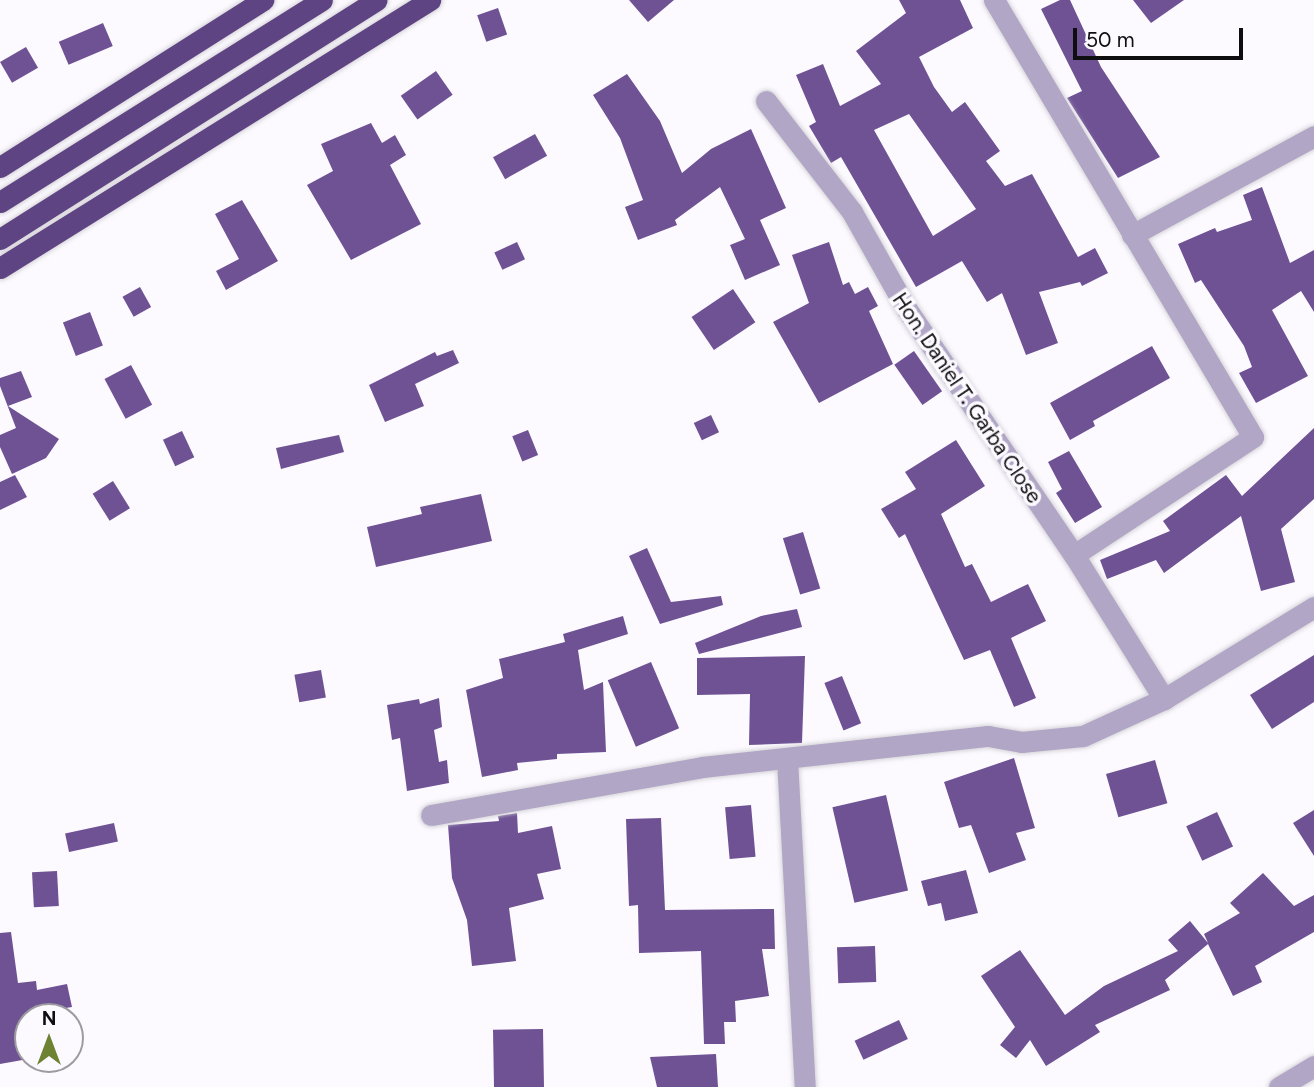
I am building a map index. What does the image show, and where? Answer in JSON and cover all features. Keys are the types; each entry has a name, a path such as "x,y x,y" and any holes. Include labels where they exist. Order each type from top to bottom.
{"highway":[{"path":"0,167 263,0"},
{"path":"0,202 322,0"},
{"path":"0,239 377,0"},
{"path":"0,268 430,0"}],"street":[{"path":"994,0 1253,437 1074,555"},
{"name":"Hon. Daniel T. Garba Close","path":"766,102 852,212 906,308 1074,555 1164,699"},
{"path":"1132,234 1314,136"},
{"path":"431,815 702,767 988,736 1021,742 1083,736 1164,699 1314,607"},
{"path":"787,759 805,1087"},
{"path":"1279,1087 1314,1066"}],"building":[{"path":"629,0 674,0 648,22"},
{"path":"899,0 960,0 973,28 919,57 934,87 952,112 965,102 1000,151 986,161 1005,186 1032,174 1078,257 1095,248 1108,273 1082,286 1080,282 1039,292 1058,343 1026,355 1002,293 987,302 962,261 916,287 841,157 831,163 809,126 816,122 796,75 823,64 840,106 881,84 856,51 906,13","holes":["909,114 976,209 933,236 874,130"]},
{"path":"1060,0 1070,0 1101,67 1160,157 1118,178 1067,98 1082,91 1041,9"},
{"path":"1133,0 1184,0 1151,23"},
{"path":"498,8 507,34 486,42 477,15"},
{"path":"103,23 113,46 69,65 59,42"},
{"path":"26,47 38,68 12,83 0,62"},
{"path":"436,71 453,95 417,119 401,96"},
{"path":"627,74 660,121 682,173 711,149 751,129 786,208 760,220 780,265 745,280 730,245 745,239 720,187 675,220 677,225 638,240 625,207 643,200 620,138 593,95"},
{"path":"371,123 382,143 395,135 406,155 390,165 421,224 351,260 307,185 333,171 321,144"},
{"path":"535,134 547,156 505,179 493,157"},
{"path":"1262,187 1290,263 1314,250 1314,312 1301,291 1272,310 1308,376 1256,403 1239,373 1252,367 1244,346 1201,280 1195,283 1178,244 1215,228 1217,232 1252,220 1243,195"},
{"path":"242,200 278,261 226,290 216,271 239,259 215,214"},
{"path":"517,242 525,259 502,270 494,253"},
{"path":"829,242 843,285 849,282 855,294 868,287 878,306 869,311 893,364 819,403 773,322 809,303 792,255"},
{"path":"140,287 151,307 134,317 123,297"},
{"path":"733,289 755,322 714,350 692,317"},
{"path":"90,312 103,346 76,356 63,322"},
{"path":"1152,346 1170,378 1093,421 1095,426 1070,440 1050,403"},
{"path":"453,350 459,363 415,384 424,406 385,422 369,385 435,352 437,356"},
{"path":"914,351 942,391 922,405 894,365"},
{"path":"131,365 152,405 126,419 105,379"},
{"path":"21,371 32,397 8,406 59,439 46,458 12,474 0,447 0,435 16,428 0,386 0,378"},
{"path":"711,415 719,432 702,440 694,423"},
{"path":"1314,428 1314,499 1281,529 1295,582 1261,591 1241,516 1164,573 1156,560 1107,579 1100,560 1170,531 1163,521 1226,475 1242,496"},
{"path":"528,430 538,455 522,461 512,436"},
{"path":"182,431 194,457 175,466 163,440"},
{"path":"339,435 344,452 281,469 276,448"},
{"path":"956,440 985,486 941,514 965,567 972,564 991,602 1028,584 1046,621 1011,638 1036,698 1014,707 990,650 964,660 905,534 899,538 881,509 916,489 905,472"},
{"path":"1069,451 1102,507 1075,523 1056,493 1062,489 1048,462"},
{"path":"15,475 27,497 0,510 0,482"},
{"path":"113,481 130,508 110,521 93,494"},
{"path":"481,494 492,541 376,567 367,527 422,514 420,507"},
{"path":"803,532 820,588 800,595 783,538"},
{"path":"647,548 671,602 721,596 723,605 660,624 629,556"},
{"path":"797,609 802,627 699,654 695,643 761,616"},
{"path":"623,616 628,634 578,650 584,690 603,682 606,752 557,754 557,759 517,763 518,770 482,777 466,690 503,678 499,659 565,642 563,634"},
{"path":"1314,655 1314,702 1272,729 1250,695"},
{"path":"805,656 802,743 749,745 750,694 697,695 697,658"},
{"path":"651,662 679,728 636,747 608,680"},
{"path":"321,670 326,698 299,702 294,675"},
{"path":"842,676 861,723 843,730 824,683"},
{"path":"439,698 442,727 434,730 439,762 447,760 449,783 407,791 400,738 392,740 387,705 419,699 420,704"},
{"path":"1014,758 1035,828 1016,833 1026,860 989,873 971,825 959,828 944,782"},
{"path":"1155,760 1167,803 1118,817 1106,774"},
{"path":"886,795 908,890 854,903 832,807"},
{"path":"751,805 756,857 730,859 725,807"},
{"path":"1314,810 1314,856 1293,823"},
{"path":"1217,812 1233,846 1202,861 1186,826"},
{"path":"517,813 518,833 552,826 561,869 537,874 544,899 509,908 516,961 472,966 467,920 452,878 448,825 499,821 498,816"},
{"path":"661,818 665,910 774,909 775,949 762,949 769,996 735,1001 736,1022 724,1022 725,1044 704,1044 701,951 639,953 638,905 629,906 626,819"},
{"path":"114,823 118,842 69,852 65,833"},
{"path":"966,870 978,913 945,921 941,903 928,906 921,881"},
{"path":"57,871 59,906 34,907 32,872"},
{"path":"1263,873 1294,906 1314,895 1314,932 1255,966 1262,982 1233,996 1208,944 1165,980 1170,990 1095,1025 1100,1032 1046,1066 1030,1040 1016,1058 1000,1045 1015,1027 981,976 1020,950 1065,1015 1104,986 1178,951 1168,940 1190,921 1208,943 1204,934 1240,913 1230,903"},
{"path":"11,932 18,983 36,981 37,990 67,984 71,1003 14,1003 14,1062 0,1064 0,933"},
{"path":"875,946 876,982 838,983 837,947"},
{"path":"899,1020 908,1039 863,1060 855,1041"},
{"path":"543,1029 544,1087 494,1087 493,1030"},
{"path":"716,1054 718,1087 657,1087 650,1057"}]}
